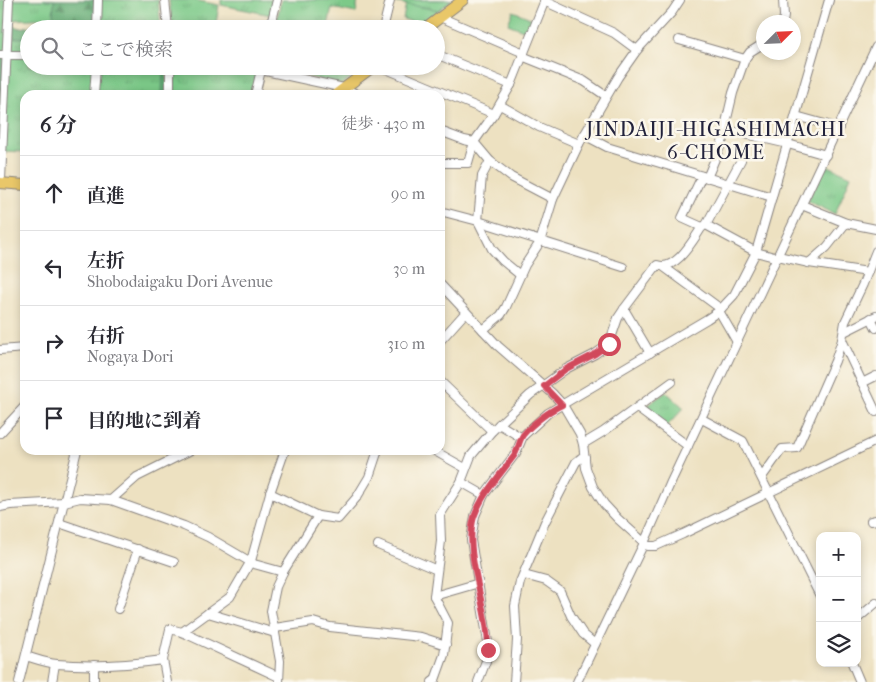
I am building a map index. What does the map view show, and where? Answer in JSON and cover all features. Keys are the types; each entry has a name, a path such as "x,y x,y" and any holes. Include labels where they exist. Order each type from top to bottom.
{"main road":[{"path":"437,20 463,0"},
{"path":"341,90 362,75"},
{"path":"1,181 20,184"}],"street":[{"path":"1,181 3,55 9,0"},
{"path":"98,0 98,20"},
{"path":"165,0 167,20"},
{"path":"272,20 277,0"},
{"path":"385,20 390,0"},
{"path":"483,330 501,315 520,275 540,242 553,199 579,144 606,96 637,50 672,12 680,0"},
{"path":"784,0 784,15"},
{"path":"478,682 486,661 488,642 472,547 472,528 474,516 484,496 516,453 522,438 548,413 720,310 738,288 756,252 829,0"},
{"path":"445,163 468,163 474,142 494,114 511,85 544,1 614,33 637,50"},
{"path":"440,18 444,20"},
{"path":"445,20 584,82 606,96"},
{"path":"679,40 745,59"},
{"path":"577,682 876,47"},
{"path":"756,48 745,59 733,93 725,127 726,130 682,218 704,226 756,252 809,263 868,272"},
{"path":"3,55 20,55"},
{"path":"445,58 511,85"},
{"path":"94,90 95,75"},
{"path":"170,75 170,90"},
{"path":"256,90 260,75"},
{"path":"291,75 348,90"},
{"path":"401,75 436,90"},
{"path":"445,94 494,114"},
{"path":"500,104 539,127 579,144"},
{"path":"796,116 839,128"},
{"path":"726,130 826,155"},
{"path":"445,132 474,142 490,161 511,177 553,199"},
{"path":"584,135 607,147 772,197"},
{"path":"664,267 671,264 684,253 704,226 741,160"},
{"path":"490,161 482,176 478,221 487,241 498,256 520,275"},
{"path":"802,205 846,223 876,229"},
{"path":"445,212 478,221 623,268"},
{"path":"809,263 827,247 846,223"},
{"path":"762,477 782,449 797,448 843,336 845,322 876,251"},
{"path":"432,682 435,680 442,663 448,623 434,596 441,542 440,515 461,482 470,456 492,431 530,396 566,369 595,354 609,344 618,318 657,265 664,267 720,310 738,342"},
{"path":"445,289 498,346 544,386 562,405 580,434 583,444 583,457 589,477 604,504 648,546 656,546 876,441"},
{"path":"624,309 650,353"},
{"path":"445,335 466,312"},
{"path":"843,336 874,317 876,328"},
{"path":"843,336 876,412"},
{"path":"0,350 20,348"},
{"path":"862,383 876,376"},
{"path":"583,444 672,382"},
{"path":"445,386 492,431"},
{"path":"637,408 688,446"},
{"path":"0,433 20,411"},
{"path":"702,419 744,441 816,588"},
{"path":"499,424 522,438"},
{"path":"19,682 76,455"},
{"path":"110,500 137,478 181,455"},
{"path":"182,632 230,597 251,561 270,493 283,455"},
{"path":"270,493 318,516 338,519 357,497 369,477 376,455"},
{"path":"442,455 465,468"},
{"path":"514,682 518,640 515,606 524,574 545,522 576,462 583,457"},
{"path":"461,482 484,496"},
{"path":"0,507 64,502 80,498 110,500 191,529 251,561 283,572"},
{"path":"167,682 163,660 170,629 182,632 279,680 280,661 272,611 276,587 283,572 318,516"},
{"path":"59,523 174,562"},
{"path":"378,546 437,570"},
{"path":"118,609 138,549"},
{"path":"524,574 546,581 560,591 570,616 583,634 595,644"},
{"path":"434,596 478,583"},
{"path":"861,616 876,603"},
{"path":"208,613 275,631 313,622 330,627 421,637 446,645"},
{"path":"26,656 55,664 132,664 163,660"},
{"path":"52,682 55,664"},
{"path":"94,665 94,682"},
{"path":"854,667 860,682"}],"green space":[{"path":"0,0 124,0 118,20 47,20 45,8"},
{"path":"0,0 54,0 53,18 11,20 10,38 20,38 20,75 163,75 162,90 20,90 20,152 4,151 0,178 0,89 2,89 4,57 0,57"},
{"path":"94,0 158,0 160,20 94,20"},
{"path":"169,0 194,0 219,5 216,20 172,20"},
{"path":"221,0 274,0 271,15 221,5"},
{"path":"281,0 358,0 356,13 332,8 329,20 277,20"},
{"path":"392,0 452,0 426,20 403,19 406,4 392,2"},
{"path":"392,0 452,0 439,10 392,2"},
{"path":"513,11 533,19 528,32 508,24"},
{"path":"0,22 20,28 20,75 167,75 166,90 20,90 20,97 0,105"},
{"path":"175,75 257,75 254,90 174,90"},
{"path":"302,75 354,75 341,85"},
{"path":"824,164 851,176 835,214 808,201"},
{"path":"666,392 684,408 667,426 644,408"}],"district":[{"name":"JINDAIJI-HIGASHIMACHI 6-CHOME","path":"716,140"}],"route":[{"path":"488,650 488,632 472,547 474,516 484,496 516,453 523,436 548,413 562,405 544,386 566,369 595,354 609,344"}]}
